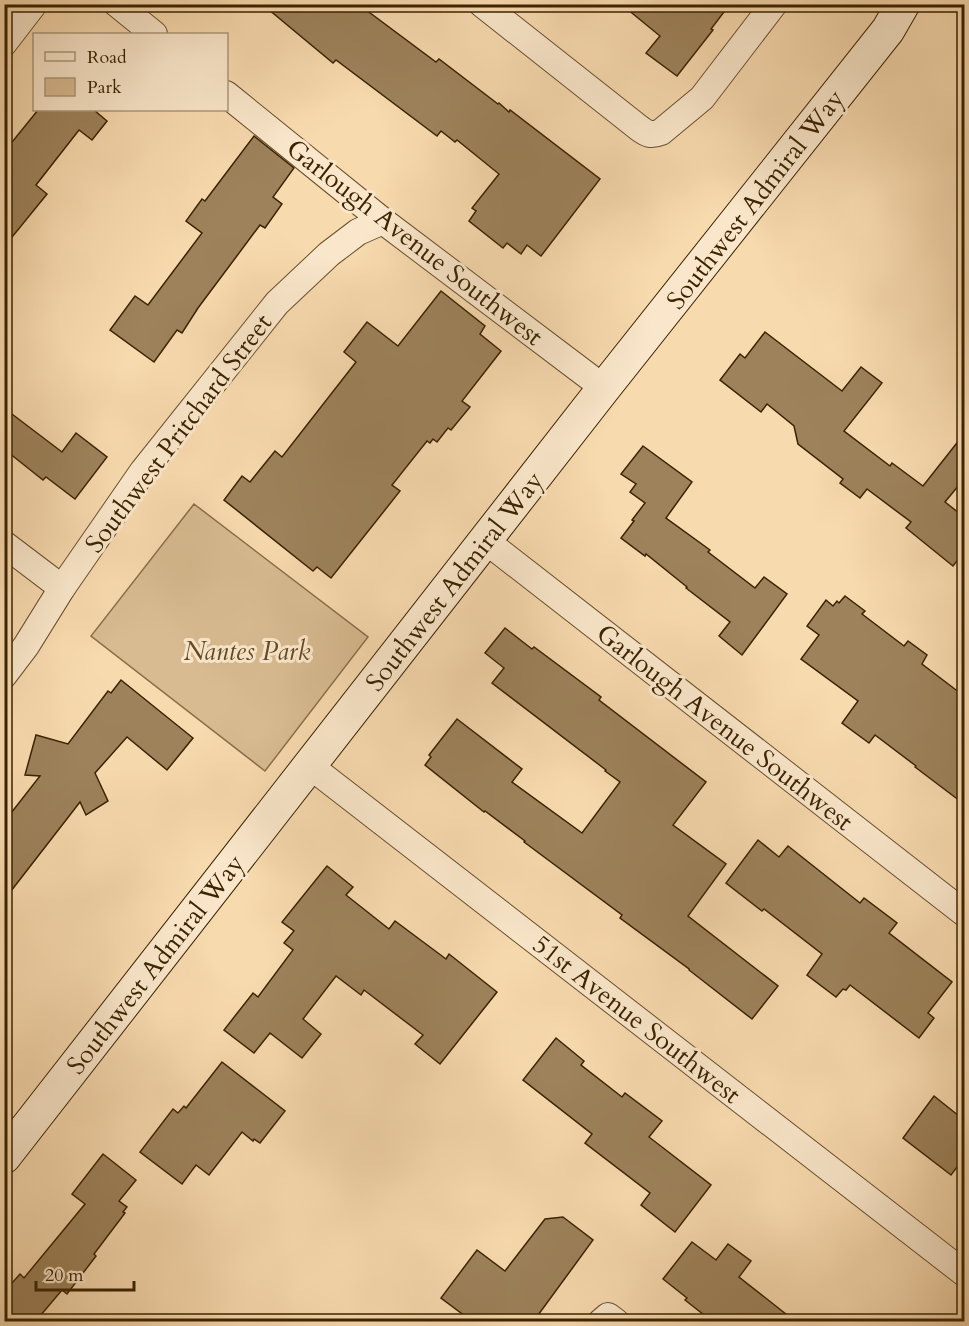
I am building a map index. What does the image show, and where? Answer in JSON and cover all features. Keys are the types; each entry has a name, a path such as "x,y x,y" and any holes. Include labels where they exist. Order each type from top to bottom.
{"main road":[{"name":"Southwest Admiral Way","path":"4,1157 604,388 888,30 903,4"}],"street":[{"path":"4,43 34,4"},
{"path":"117,4 153,33"},
{"path":"482,4 648,134 661,132 702,98 774,4"},
{"name":"Garlough Avenue Southwest","path":"228,96 383,221 604,388"},
{"name":"Southwest Pritchard Street","path":"4,675 26,646 62,588 143,471 277,303 329,254 358,232 383,221"},
{"name":"Garlough Avenue Southwest","path":"486,541 964,913"},
{"path":"4,544 62,588"},
{"name":"51st Avenue Southwest","path":"310,766 964,1273"}],"green space":[{"name":"Nantes Park","path":"194,504 368,637 265,771 91,636"}],"building":[{"path":"262,4 358,4 436,62 439,59 509,112 510,110 600,179 541,256 527,245 521,254 507,243 503,248 469,221 476,211 472,208 499,174 457,140 455,142 441,131 437,136 336,60 333,63"},
{"path":"621,4 730,4 677,76 646,53 660,36"},
{"path":"37,111 95,111 107,121 92,140 79,130 36,185 47,194 4,247 4,152"},
{"path":"254,136 294,168 273,197 282,204 265,228 260,225 182,333 177,330 154,362 110,330 135,296 148,305 202,233 186,221 202,199 205,201"},
{"path":"441,291 485,326 480,334 501,351 462,401 470,407 451,430 448,428 437,442 433,439 430,443 427,441 392,485 400,491 331,578 317,567 313,571 224,500 242,476 250,482 275,451 282,457 356,362 344,352 367,322 398,346"},
{"path":"765,332 842,391 861,367 882,383 844,431 890,466 892,463 923,486 964,434 964,479 945,502 964,517 964,552 953,566 906,528 911,522 867,489 860,498 840,483 843,479 798,444 794,426 767,404 761,412 720,380 740,354 745,358"},
{"path":"4,408 62,452 76,433 107,457 75,499 46,477 43,480 4,449"},
{"path":"643,446 692,482 666,518 710,550 708,552 755,588 764,577 787,594 742,655 719,636 730,622 646,554 645,556 621,538 645,503 630,492 636,484 621,474"},
{"path":"845,596 865,611 862,614 904,646 908,641 927,655 922,664 964,696 964,804 875,735 869,743 842,723 858,701 801,659 819,635 807,626 826,600 833,606"},
{"path":"505,628 601,697 599,700 706,782 673,825 726,864 688,916 778,986 752,1019 620,918 622,915 425,765 431,757 429,755 457,719 522,769 512,782 582,833 620,782 492,683 504,668 485,653"},
{"path":"121,680 193,738 167,770 127,737 95,773 108,801 86,815 80,802 4,900 4,822 40,776 25,775 36,735 68,744 108,691 111,693"},
{"path":"758,840 779,857 788,846 860,903 864,898 897,923 889,933 952,982 928,1013 934,1018 919,1038 850,985 836,997 807,975 822,954 726,883"},
{"path":"327,866 353,887 346,895 389,929 395,921 446,959 449,954 497,992 440,1064 415,1044 423,1035 364,990 361,995 336,976 303,1019 321,1034 302,1058 270,1033 254,1053 224,1030 253,993 258,997 293,950 284,943 294,931 282,922"},
{"path":"556,1038 584,1061 581,1065 622,1097 625,1093 662,1121 649,1137 711,1185 675,1232 641,1205 650,1193 585,1143 592,1134 523,1080"},
{"path":"222,1062 285,1111 260,1143 254,1139 253,1141 242,1132 209,1175 196,1165 182,1184 140,1152 173,1109 178,1113 184,1106 186,1108"},
{"path":"934,1096 964,1120 964,1158 951,1175 903,1138"},
{"path":"103,1154 136,1180 119,1201 127,1207 123,1212 125,1213 67,1294 62,1290 35,1322 4,1322 4,1292 20,1274 24,1278 85,1204 72,1194"},
{"path":"563,1217 593,1240 533,1322 473,1322 441,1298 477,1250 505,1271 545,1219"},
{"path":"692,1242 716,1260 728,1244 751,1261 739,1277 796,1322 713,1322 663,1279"}]}
